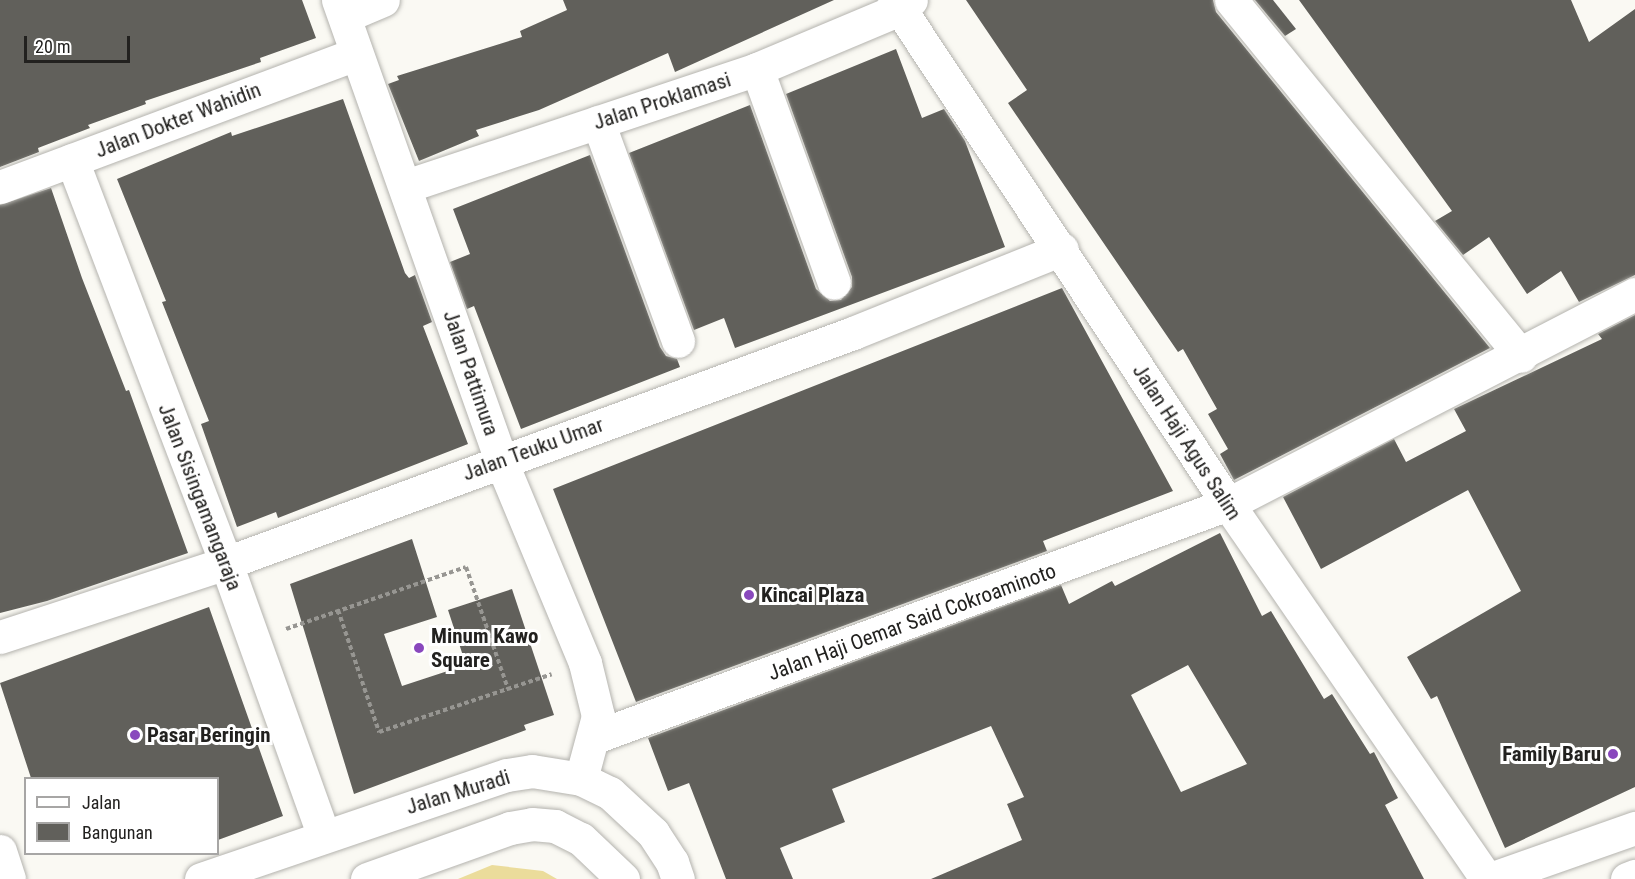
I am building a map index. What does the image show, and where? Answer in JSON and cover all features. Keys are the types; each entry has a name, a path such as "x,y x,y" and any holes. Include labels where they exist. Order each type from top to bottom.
{"main road":[{"path":"342,8 383,0"},
{"path":"1231,0 1521,356"},
{"name":"Jalan Proklamasi","path":"406,186 757,69 902,3"},
{"name":"Jalan Haji Agus Salim","path":"902,3 1228,504 1489,879"},
{"name":"Jalan Pattimura","path":"342,8 355,54 406,186 501,461 585,663 598,716 595,737 581,779"},
{"name":"Jalan Dokter Wahidin","path":"0,187 355,54"},
{"path":"757,69 834,283"},
{"path":"598,122 678,341"},
{"name":"Jalan Sisingamangaraja","path":"72,160 226,563 324,836"},
{"name":"Jalan Teuku Umar","path":"0,637 226,563 854,333 1062,249"},
{"name":"Jalan Haji Oemar Said Cokroaminoto","path":"595,737 1228,504 1521,356 1635,294"},
{"name":"Jalan Muradi","path":"201,879 507,775 532,771 581,779 609,793 635,813 672,862 678,879"},
{"path":"367,879 510,828 532,824 555,826 581,839 623,879"},
{"path":"1489,879 1635,828"},
{"path":"0,851 9,879"},
{"path":"1627,879 1635,876"}],"path":[{"path":"254,640 466,567 508,689"},
{"path":"338,610 380,732 585,663"}],"shaded area":[{"path":"492,865 543,871 557,879 458,879"}],"building":[{"path":"0,0 302,0 316,38 260,58 261,62 145,101 146,104 88,125 90,128 38,148 39,152 0,167"},
{"path":"563,0 834,0 675,72 668,53 539,110 476,130 479,136 419,161 388,84 399,80 397,76 522,37 520,31 567,10"},
{"path":"966,0 1213,0 1216,12 1490,348 1234,480 1220,454 1228,449 1208,414 1217,409 1183,349 1178,352 1008,103 1027,90"},
{"path":"1255,0 1273,0 1296,29 1285,36"},
{"path":"1299,0 1571,0 1589,42 1635,9 1635,275 1579,302 1561,271 1527,294 1489,237 1463,255 1435,221 1452,211"},
{"path":"896,49 922,118 944,109 965,141 1005,247 735,348 724,318 694,330 629,153 750,105 816,289 830,301 841,300 852,287 852,277 786,94"},
{"path":"343,99 405,273 409,278 415,275 432,322 423,326 468,444 278,518 276,512 237,527 201,424 209,421 162,302 166,301 117,179 231,132 232,136"},
{"path":"590,155 660,347 666,356 677,359 680,367 521,429 474,306 467,309 450,262 470,254 453,209"},
{"path":"51,188 82,278 126,391 129,390 188,553 47,601 0,613 0,205"},
{"name":"Kincai Plaza","path":"1062,288 1173,491 1043,541 1047,551 636,702 553,489"},
{"path":"1635,315 1635,787 1505,848 1437,696 1431,699 1407,657 1521,591 1468,490 1321,569 1283,497 1394,439 1406,462 1466,431 1454,409 1602,339 1598,334"},
{"path":"1220,533 1262,616 1271,611 1324,699 1332,694 1370,754 1374,752 1398,798 1385,805 1424,879 931,879 1022,840 1007,804 1024,797 991,726 832,789 845,822 780,848 793,879 726,879 689,783 668,791 648,738 1061,585 1069,604 1112,581 1115,586","holes":["1188,665 1247,764 1181,792 1131,695"]},
{"path":"412,539 437,617 384,634 402,686 466,665 448,610 512,589 554,715 524,725 526,730 354,794 290,584"},
{"name":"Pasar Beringin","path":"209,607 283,816 219,840 219,777 31,777 0,683"}],"place":[{"name":"Kincai Plaza","path":"749,595"},
{"name":"Minum Kawo Square","path":"419,648"},
{"name":"Pasar Beringin","path":"135,735"},
{"name":"Family Baru","path":"1613,754"}]}
